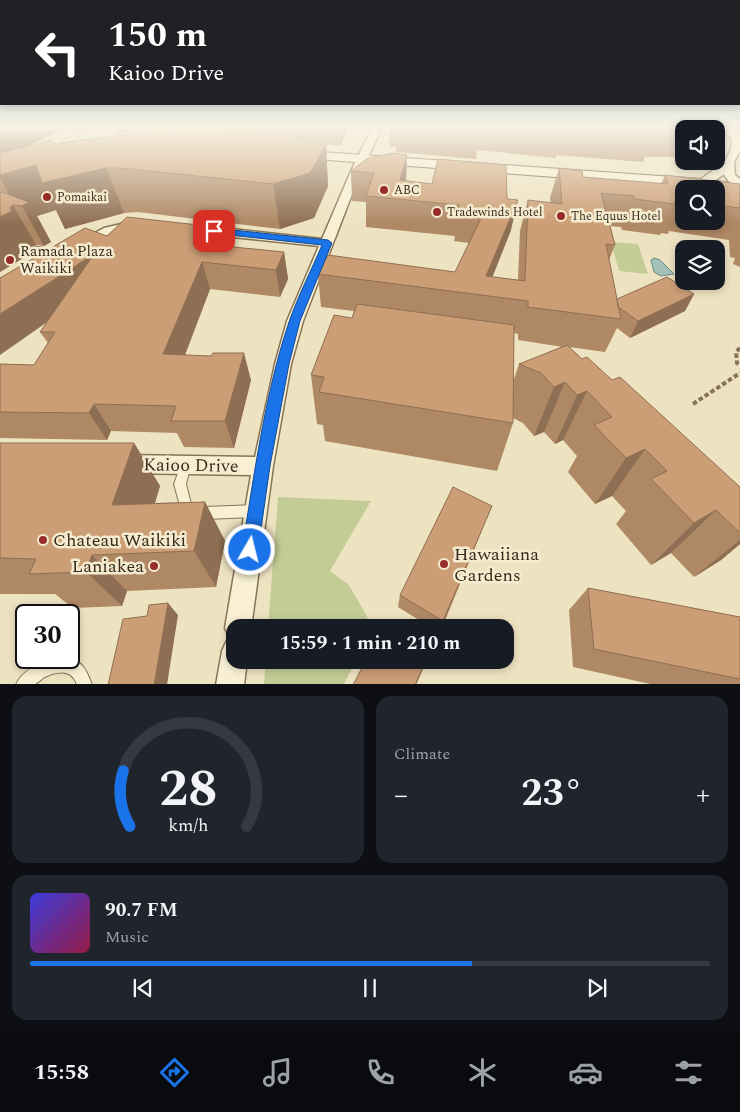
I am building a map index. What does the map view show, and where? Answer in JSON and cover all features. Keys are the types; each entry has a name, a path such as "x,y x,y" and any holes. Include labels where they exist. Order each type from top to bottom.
{"main road":[{"path":"300,160 600,192"},
{"path":"359,165 675,183"},
{"path":"725,188 740,190"},
{"path":"725,203 740,204"}],"street":[{"path":"239,619 263,466 283,364 294,321 361,160"},
{"path":"709,180 716,176 729,162"},
{"path":"729,162 730,176 740,185"},
{"path":"67,254 108,231 146,224"},
{"path":"196,229 328,243"},
{"name":"Kaioo Drive","path":"108,463 263,466"},
{"path":"230,684 232,669"}],"lane":[{"path":"186,465 180,484 186,509 205,513 256,510"},
{"path":"23,684 42,669 56,665 68,665 77,670 84,678 85,684"}],"path":[{"path":"740,348 736,352 737,363 740,365"},
{"path":"693,404 740,373"}],"green space":[{"path":"611,242 638,244 648,274 619,271"},
{"path":"278,497 371,501 330,571 349,585 368,619 269,619"},
{"path":"265,669 352,669 344,684 264,684"}],"water":[{"path":"654,258 660,260 674,274 661,276 654,272 651,260"}],"building":[{"path":"0,160 317,160 310,173 273,184 121,168 106,168 42,183 36,165 0,175"},
{"path":"365,160 406,160 400,180 432,184 438,160 506,165 507,199 518,200 486,276 525,281 528,200 562,204 559,168 582,171 583,177 668,184 665,175 707,180 675,180 675,204 634,199 634,196 601,193 615,245 606,244 621,319 528,307 528,301 318,274 328,255 455,272 484,212 459,210 459,205 366,196 374,173 351,171"},
{"path":"725,182 740,184 740,208 725,206"},
{"path":"2,192 29,202 22,206 13,205 10,208 12,211 0,217 0,193"},
{"path":"127,217 225,228 213,245 284,252 276,270 202,262 163,354 211,356 213,353 244,353 225,421 171,421 176,406 94,404 89,413 0,412 0,364 34,365 55,332 40,332 94,254 0,314 0,278 85,228 107,236"},
{"path":"667,277 675,282 675,290 688,290 694,294 638,321 618,307 617,299"},
{"path":"357,304 514,325 513,423 319,392 324,377 311,375 334,315 352,318"},
{"path":"567,345 582,359 587,357 612,380 620,377 740,487 740,533 716,510 694,523 651,479 667,471 645,449 626,458 594,425 612,417 587,391 577,395 565,382 554,387 541,373 519,364"},
{"path":"0,443 134,443 112,505 205,502 194,551 92,555 86,572 29,574 36,559 0,558"},
{"name":"Hawaiiana Gardens","path":"453,487 492,506 444,619 440,619 400,595"},
{"path":"588,588 740,617 740,679 594,649"},
{"path":"168,603 154,684 108,684 123,619 147,616 149,605"},
{"path":"361,669 422,669 415,684 354,684"}],"place":[{"name":"ABC","path":"384,190"},
{"name":"Pomaikai","path":"47,197"},
{"name":"Tradewinds Hotel","path":"437,212"},
{"name":"The Equus Hotel","path":"561,216"},
{"name":"Ramada Plaza Waikiki","path":"10,260"},
{"name":"Chateau Waikiki","path":"43,540"},
{"name":"Hawaiiana Gardens","path":"444,564"},
{"name":"Laniakea","path":"154,566"}],"route":[{"path":"214,231 328,243 294,321 283,364 263,466 250,550"}]}
